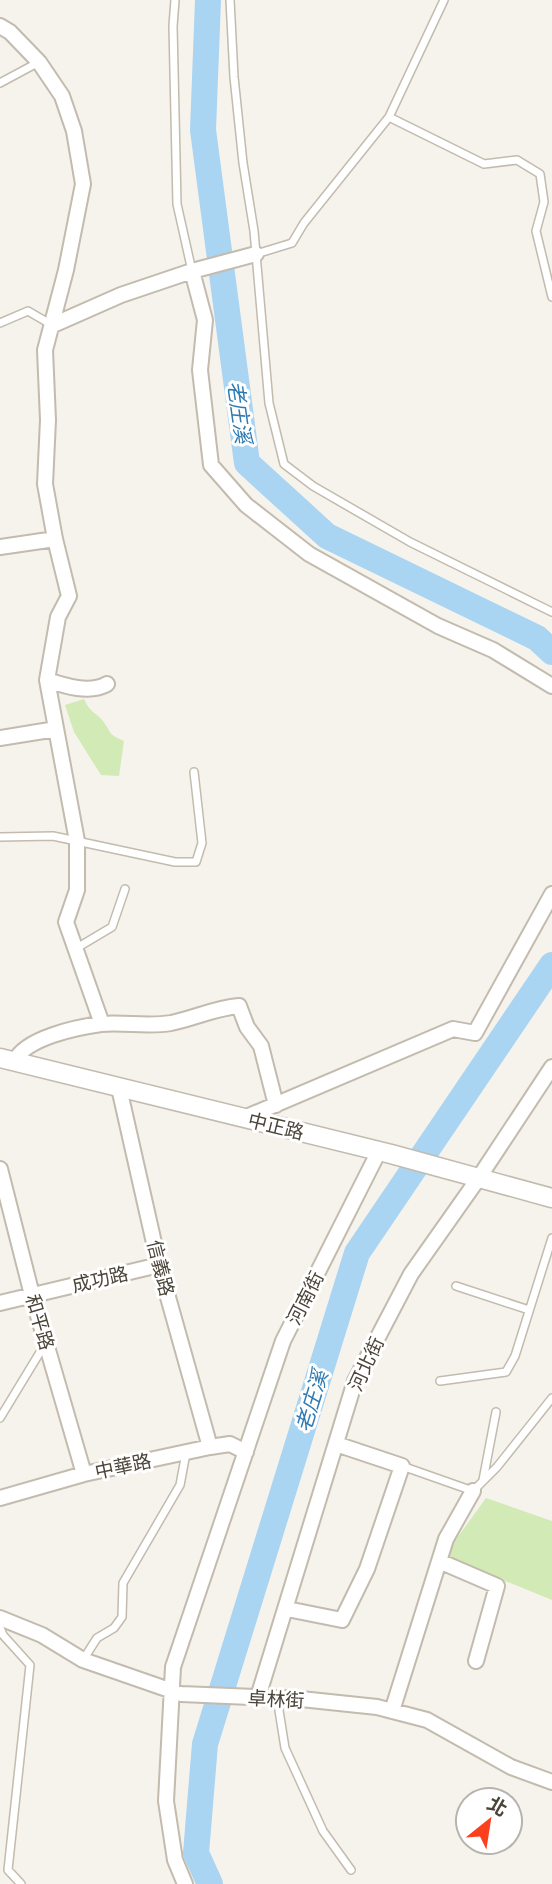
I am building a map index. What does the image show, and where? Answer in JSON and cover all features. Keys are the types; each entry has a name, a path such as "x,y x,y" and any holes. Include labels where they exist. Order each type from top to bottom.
{"street":[{"path":"0,26 10,32 39,62 62,96 74,131 83,184 53,325 45,350 48,420 46,484 55,539 69,596 58,617 47,680 77,841 77,890 66,922 102,1024"},
{"path":"53,325 121,295 192,271 256,254"},
{"path":"192,271 205,320 200,370 211,465 246,505 309,554 438,626 494,650 552,686"},
{"path":"0,547 55,539"},
{"path":"47,680 69,687 100,688 107,684"},
{"path":"0,738 56,729"},
{"path":"244,1118 453,1029 475,1033 552,894"},
{"path":"7,1059 33,1043 102,1024 170,1023 222,1007 239,1006 247,1027 261,1046 276,1105"},
{"name":"中正路","path":"7,1059 385,1152 552,1198"},
{"name":"河北街","path":"258,1697 355,1381 411,1273 478,1179 552,1067"},
{"name":"信義路","path":"119,1088 159,1265 210,1447"},
{"name":"河南街","path":"185,1884 175,1860 166,1801 173,1667 283,1341 385,1152"},
{"name":"和平路","path":"0,1169 32,1296 84,1474"},
{"name":"成功路","path":"0,1303 159,1265"},
{"name":"中華路","path":"0,1498 84,1474 210,1447 230,1444 246,1452"},
{"path":"287,1609 342,1620 367,1569 402,1466 336,1444"},
{"path":"392,1711 446,1539 478,1486"},
{"path":"439,1562 497,1586 476,1661"},
{"name":"卓林街","path":"0,1618 42,1635 83,1660 181,1694 277,1698 377,1707 427,1720 511,1767 552,1782"}],"lane":[{"path":"175,0 173,26 177,204 192,271"},
{"path":"230,0 239,126 256,254 269,403 284,464 313,486 410,542 552,612"},
{"path":"256,254 292,243 304,223 390,117 444,0"},
{"path":"0,83 39,62"},
{"path":"390,117 484,164 517,160 540,174 544,202 536,231 552,297"},
{"path":"0,323 28,311 53,325"},
{"path":"0,837 53,835 175,862 195,862 202,843 194,772"},
{"path":"75,949 112,927 125,889"},
{"path":"440,1381 506,1372 514,1356 552,1238"},
{"path":"456,1286 529,1310"},
{"path":"0,1418 46,1342"},
{"path":"478,1486 497,1467 552,1398"},
{"path":"478,1486 496,1412"},
{"path":"83,1660 97,1638 114,1628 122,1617 123,1583 180,1485 186,1452"},
{"path":"402,1466 478,1486"},
{"path":"0,1628 30,1665 8,1870 21,1884"},
{"path":"277,1698 285,1748 323,1831 351,1870"}],"green space":[{"path":"84,699 111,733 124,741 119,776 101,775 74,732 65,705"},
{"path":"486,1498 552,1521 552,1600 444,1556"}],"waterway":[{"name":"老庄溪","path":"208,0 203,130 247,463 327,536 537,638 552,652"},
{"name":"老庄溪","path":"210,1884 196,1853 205,1744 357,1253 552,965"}]}
